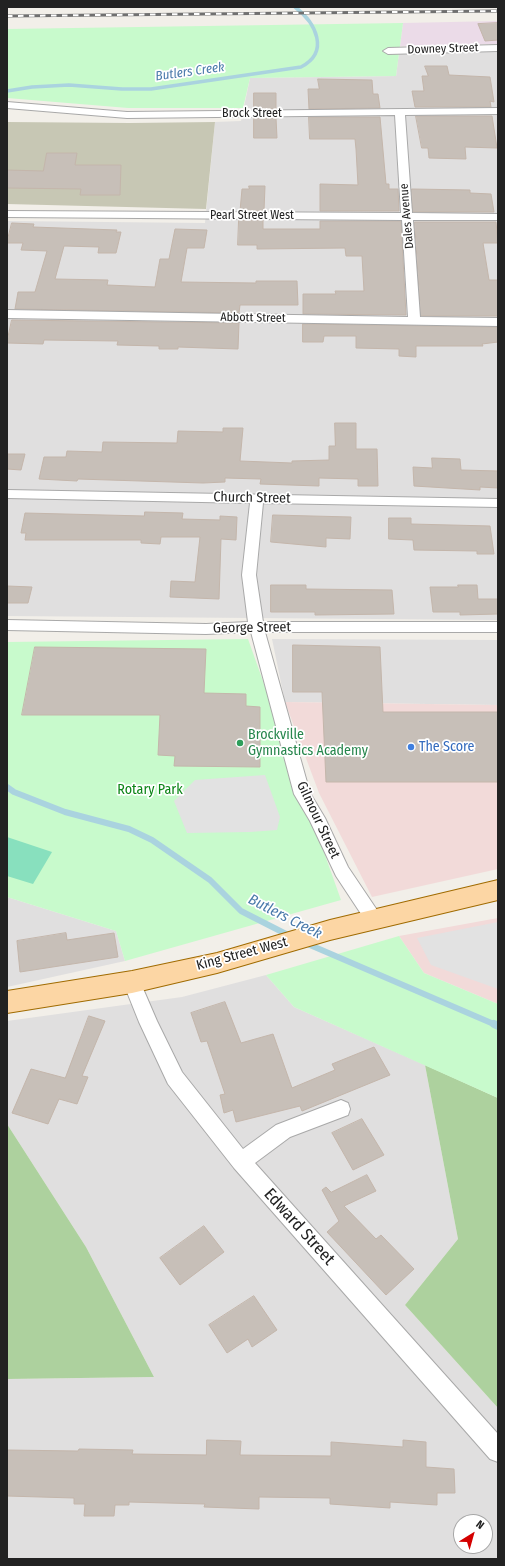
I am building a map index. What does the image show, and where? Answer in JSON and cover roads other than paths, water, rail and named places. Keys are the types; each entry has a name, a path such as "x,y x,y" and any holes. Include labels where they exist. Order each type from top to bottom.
{"main road":[{"name":"King Street West","path":"7,1002 132,982 217,962 330,930 375,921 498,890"}],"street":[{"name":"Downey Street","path":"388,51 498,48"},
{"name":"Brock Street","path":"7,105 127,115 498,111"},
{"name":"Dales Avenue","path":"400,113 414,320"},
{"name":"Pearl Street West","path":"7,214 498,217"},
{"name":"Abbott Street","path":"7,314 498,322"},
{"name":"Church Street","path":"7,494 498,503"},
{"name":"Gilmour Street","path":"257,499 250,575 256,627 302,794 317,818 342,871 375,921"},
{"name":"George Street","path":"7,625 206,629 256,627 498,627"},
{"name":"Edward Street","path":"132,982 148,1022 175,1078 241,1162 498,1451"},
{"path":"241,1162 283,1131 341,1109"}],"waterway":[{"name":"Butlers Creek","path":"7,91 32,87 69,85 122,89 151,89 301,67 310,61 315,54 317,37 309,21 295,7"},
{"name":"Butlers Creek","path":"7,787 14,792 65,812 129,829 152,840 210,880 241,911 290,936"},
{"name":"Butlers Creek","path":"303,942 496,1025"}],"railway":[{"path":"7,16 498,11"}],"place":[{"name":"Brockville Gymnastics Academy","path":"240,743"},
{"name":"The Score","path":"411,747"}],"park label":[{"name":"Rotary Park","path":"150,790"}]}
